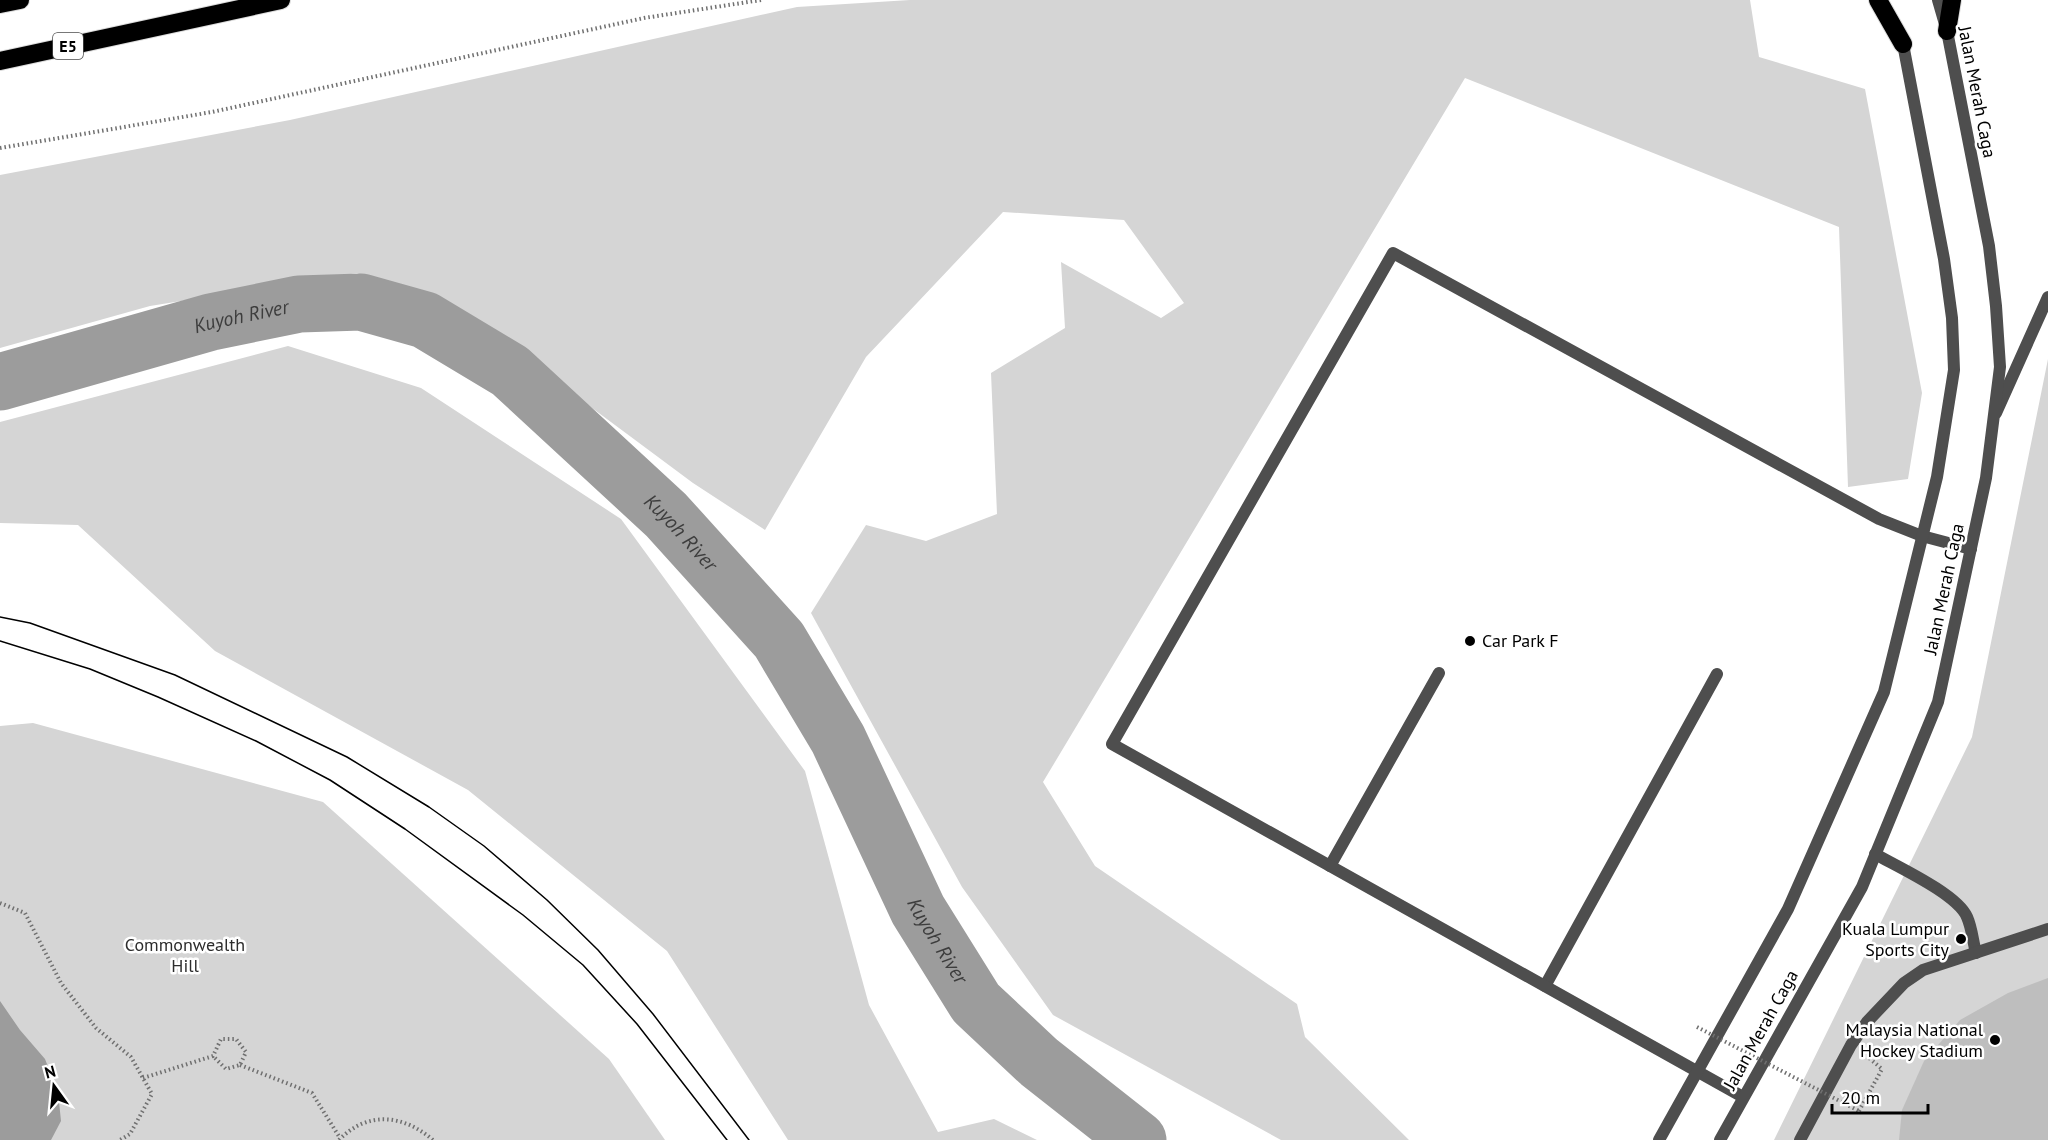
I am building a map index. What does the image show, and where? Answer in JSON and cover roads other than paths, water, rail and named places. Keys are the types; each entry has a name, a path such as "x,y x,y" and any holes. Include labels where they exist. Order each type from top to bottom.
{"highway":[{"path":"0,4 20,0"},
{"name":"E5","path":"0,61 281,0"},
{"path":"1878,0 1904,44"},
{"path":"1947,31 1952,0"}],"street":[{"name":"Jalan Merah Caga","path":"1719,1140 1862,887 1938,702 1986,478 2000,367 1996,306 1989,246 1947,31 1938,0"},
{"name":"Jalan Merah Caga","path":"1659,1140 1788,909 1884,692 1937,477 1954,370 1952,318 1944,259 1904,44"},
{"path":"1743,1097 1112,744 1393,253 1879,519 1922,536 1971,549"},
{"path":"1994,416 2048,297"},
{"path":"1330,866 1439,673"},
{"path":"1545,986 1717,674"},
{"path":"1875,854 1959,904 1967,917 1976,953"},
{"path":"1800,1140 1851,1045 1867,1022 1904,983 1923,970 2048,929"}],"waterway":[{"name":"Kuyoh River","path":"0,382 211,322 299,304 361,302 425,320 510,371 666,515 779,640 838,739 918,910 976,1003 1039,1062 1138,1140"}],"tram line":[{"path":"0,617 30,623 175,675 347,757 429,807 484,846 547,900 598,950 653,1014 749,1140"},
{"path":"0,641 90,669 256,741 330,780 405,829 523,915 583,965 637,1024 727,1140"}],"place":[{"name":"Car Park F","path":"1470,641"},
{"name":"Kuala Lumpur Sports City","path":"1961,939"},
{"name":"Malaysia National Hockey Stadium","path":"1995,1040"}],"park label":[{"name":"Commonwealth Hill","path":"185,955"}]}
